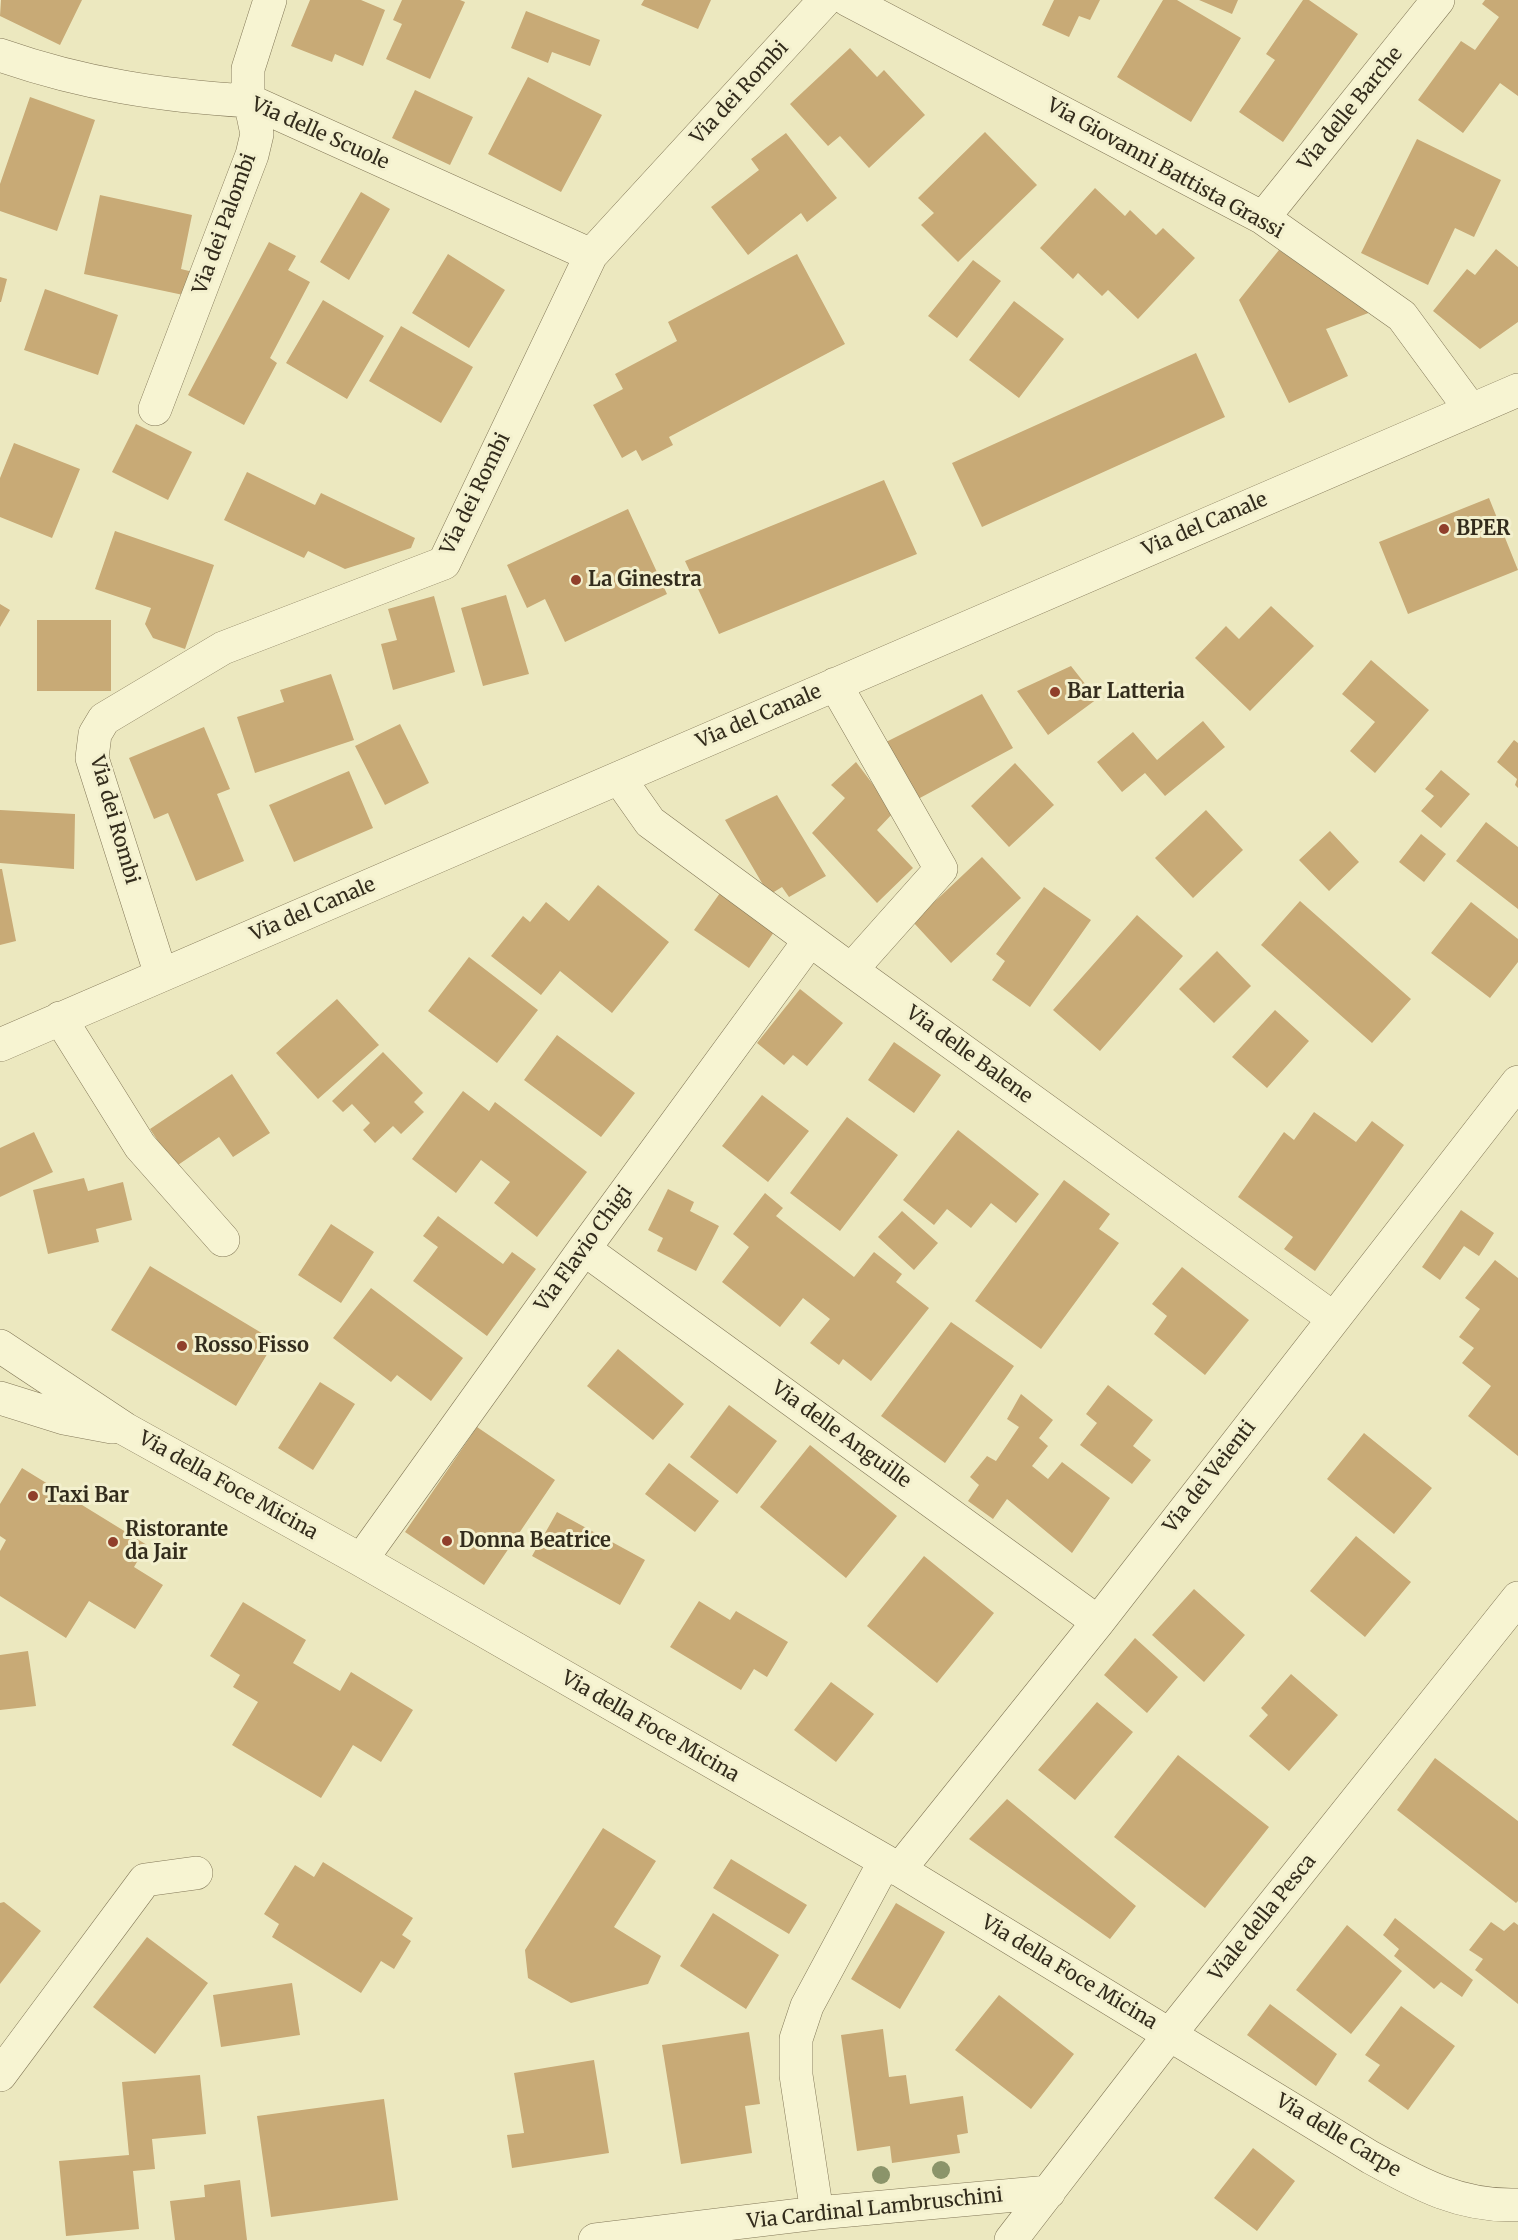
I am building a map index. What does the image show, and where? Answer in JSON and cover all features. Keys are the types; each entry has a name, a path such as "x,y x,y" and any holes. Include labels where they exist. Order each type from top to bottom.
{"street":[{"name":"Via dei Palombi","path":"155,409 252,155 257,134 250,101 248,69 270,0"},
{"name":"Via dei Rombi","path":"161,975 92,758 95,734 104,719 223,648 444,562 591,255 825,0"},
{"name":"Via Giovanni Battista Grassi","path":"848,0 1263,218 1402,316 1471,411"},
{"name":"Via delle Barche","path":"1263,218 1438,0"},
{"name":"Via delle Scuole","path":"0,55 40,69 114,87 188,98 250,101 591,255"},
{"name":"Via del Canale","path":"0,1044 1518,390"},
{"path":"834,684 942,868 851,970"},
{"name":"Via delle Balene","path":"619,778 650,822 1333,1318"},
{"name":"Via Flavio Chigi","path":"361,1560 584,1249 810,940"},
{"path":"60,1018 140,1146 223,1240"},
{"name":"Via dei Veienti","path":"817,2213 796,2075 796,2040 807,2006 892,1866 1098,1622 1518,1082"},
{"name":"Via delle Anguille","path":"584,1249 1098,1622"},
{"path":"0,1346 125,1429"},
{"path":"0,1398 64,1418 125,1429"},
{"name":"Via della Foce Micina","path":"125,1429 361,1560 892,1866 1170,2034"},
{"name":"Viale della Pesca","path":"1011,2240 1170,2034 1518,1598"},
{"path":"0,2075 145,1880 196,1873"},
{"name":"Via delle Carpe","path":"1170,2034 1413,2181 1452,2197 1475,2202 1518,2205"},
{"name":"Via Cardinal Lambruschini","path":"595,2240 817,2213 1049,2192"}],"building":[{"path":"1,0 82,0 60,45 0,16"},
{"path":"310,0 361,0 385,10 363,66 335,54 332,62 291,46"},
{"path":"402,0 460,0 465,2 430,79 386,59 402,24 393,20"},
{"path":"644,0 711,0 698,29 641,5"},
{"path":"1054,0 1100,0 1090,20 1079,16 1069,37 1042,25"},
{"path":"1163,0 1177,0 1241,38 1191,122 1117,77"},
{"path":"1199,0 1238,0 1232,14"},
{"path":"1303,0 1309,0 1358,34 1283,142 1239,112 1275,60 1266,54"},
{"path":"1485,0 1518,0 1518,96 1500,83 1463,133 1418,100 1461,41 1475,50 1499,17 1482,4"},
{"path":"526,11 600,40 590,66 552,52 548,63 511,48"},
{"path":"850,48 877,77 884,70 925,115 869,168 840,136 828,146 790,104"},
{"path":"528,77 602,115 561,192 488,154"},
{"path":"415,90 473,117 450,165 392,138"},
{"path":"30,97 95,120 57,231 0,211 0,184"},
{"path":"985,132 1037,185 958,262 921,225 934,213 918,198"},
{"path":"786,133 837,198 807,222 801,213 748,255 711,207 759,170 751,159"},
{"path":"1417,139 1501,180 1474,237 1455,228 1428,285 1361,253"},
{"path":"1095,188 1125,216 1130,210 1156,235 1163,228 1195,258 1138,319 1108,290 1102,296 1078,273 1073,279 1040,248"},
{"path":"361,192 390,209 349,280 320,262"},
{"path":"100,195 192,215 181,269 193,272 188,296 84,274"},
{"path":"269,242 296,256 288,270 310,282 270,358 277,363 244,425 188,395"},
{"path":"1496,249 1518,267 1518,322 1480,349 1433,311 1467,269 1475,275"},
{"path":"1279,250 1371,312 1326,329 1348,376 1289,403 1239,300"},
{"path":"448,254 505,290 469,348 412,313"},
{"path":"797,254 845,344 669,437 673,445 642,461 636,450 622,458 593,405 623,389 615,374 677,341 668,322"},
{"path":"973,260 1001,281 957,338 928,316"},
{"path":"0,277 7,279 1,302 0,302"},
{"path":"45,289 118,315 98,375 24,350"},
{"path":"323,300 384,336 347,399 286,363"},
{"path":"1014,301 1064,339 1019,398 969,360"},
{"path":"401,326 473,367 441,423 369,381"},
{"path":"1196,353 1225,417 982,527 952,463"},
{"path":"136,424 192,452 168,500 112,472"},
{"path":"14,443 80,469 52,538 0,517 0,478"},
{"path":"247,472 315,505 321,493 415,538 411,548 345,569 308,551 304,558 224,520"},
{"path":"884,480 917,554 719,634 685,561"},
{"path":"1489,498 1518,570 1408,614 1379,542"},
{"path":"628,509 667,594 565,642 545,599 527,608 507,565"},
{"path":"115,531 214,565 185,649 153,638 145,624 151,608 95,589"},
{"path":"506,595 529,674 483,686 461,608"},
{"path":"434,596 455,672 393,690 381,644 397,640 388,609"},
{"path":"0,604 10,610 0,627"},
{"path":"1271,606 1314,646 1250,711 1195,658 1226,626 1239,639"},
{"path":"37,620 111,620 111,691 37,691"},
{"path":"1371,660 1429,710 1375,773 1350,751 1375,722 1342,694"},
{"path":"1071,666 1097,699 1048,735 1017,691"},
{"path":"331,674 354,740 255,773 237,717 284,702 280,690"},
{"path":"982,694 1013,748 918,799 886,742"},
{"path":"1203,721 1225,747 1165,796 1145,773 1122,792 1097,762 1133,732 1157,760"},
{"path":"400,724 429,783 385,805 355,746"},
{"path":"204,727 230,789 217,794 244,861 196,881 168,813 154,819 129,758"},
{"path":"1514,740 1518,743 1518,788 1515,785 1517,779 1497,762"},
{"path":"856,762 894,812 877,830 913,868 877,903 812,833 845,798 831,785"},
{"path":"1015,763 1054,805 1009,847 971,806"},
{"path":"1441,770 1470,794 1441,828 1421,811 1434,796 1425,789"},
{"path":"349,771 373,828 294,862 269,805"},
{"path":"777,795 826,876 789,897 782,887 769,895 725,820"},
{"path":"0,810 75,814 74,869 0,863"},
{"path":"1206,810 1243,850 1193,898 1155,858"},
{"path":"1486,822 1518,847 1518,909 1456,861"},
{"path":"1330,831 1359,862 1329,891 1299,860"},
{"path":"1421,834 1446,854 1424,882 1399,862"},
{"path":"982,857 1021,898 951,963 913,922"},
{"path":"0,869 2,869 16,941 0,945"},
{"path":"598,885 669,942 612,1013 560,971 541,995 491,956 523,916 530,922 546,902 569,921"},
{"path":"1044,887 1091,920 1030,1007 992,980 1005,961 996,954"},
{"path":"720,893 774,932 749,968 694,930"},
{"path":"1300,901 1411,999 1372,1043 1261,945"},
{"path":"1471,902 1518,939 1518,962 1490,998 1431,953"},
{"path":"1137,915 1183,956 1100,1051 1053,1010"},
{"path":"1217,951 1251,986 1214,1023 1179,989"},
{"path":"469,957 538,1010 497,1063 428,1011"},
{"path":"800,989 843,1023 807,1066 793,1055 784,1065 757,1043"},
{"path":"337,999 379,1045 318,1099 276,1053"},
{"path":"1275,1010 1309,1041 1267,1088 1232,1057"},
{"path":"557,1035 635,1093 601,1137 524,1080"},
{"path":"894,1042 941,1075 914,1113 868,1080"},
{"path":"383,1052 423,1093 414,1102 424,1112 401,1134 393,1126 375,1143 363,1130 370,1123 352,1104 343,1112 332,1101"},
{"path":"232,1074 270,1133 233,1157 219,1137 175,1167 150,1129"},
{"path":"463,1091 489,1111 495,1102 587,1172 537,1237 494,1203 510,1182 481,1160 456,1193 412,1159"},
{"path":"762,1095 809,1131 768,1182 722,1146"},
{"path":"1314,1112 1356,1142 1372,1121 1404,1145 1315,1271 1284,1249 1293,1237 1238,1197 1284,1132 1294,1140"},
{"path":"847,1117 898,1155 840,1231 790,1193"},
{"path":"958,1130 1039,1194 1016,1223 991,1203 971,1228 947,1209 934,1225 903,1200"},
{"path":"34,1132 53,1172 0,1197 0,1148"},
{"path":"84,1178 88,1191 123,1182 132,1220 96,1229 99,1242 48,1254 33,1190"},
{"path":"1064,1180 1110,1214 1099,1229 1119,1243 1041,1349 975,1301"},
{"path":"668,1189 694,1202 690,1211 719,1226 696,1271 657,1251 663,1238 648,1230"},
{"path":"765,1193 783,1208 776,1216 854,1277 874,1252 902,1274 896,1282 929,1308 871,1381 843,1359 839,1365 810,1343 830,1319 803,1298 780,1327 722,1282 749,1247 733,1234"},
{"path":"1461,1210 1494,1233 1479,1256 1464,1246 1440,1280 1422,1267"},
{"path":"902,1211 938,1243 914,1270 878,1237"},
{"path":"438,1216 503,1264 512,1252 536,1269 487,1336 413,1281 438,1247 423,1236"},
{"path":"331,1224 374,1252 341,1303 298,1275"},
{"path":"1495,1260 1518,1278 1518,1456 1468,1416 1491,1386 1462,1363 1474,1348 1459,1337 1480,1309 1465,1298"},
{"path":"150,1266 275,1341 236,1406 111,1330"},
{"path":"1182,1267 1249,1320 1205,1375 1154,1334 1167,1316 1152,1304"},
{"path":"371,1288 463,1358 431,1401 397,1375 391,1382 333,1338"},
{"path":"951,1322 1014,1366 945,1463 881,1416"},
{"path":"618,1349 684,1404 653,1440 587,1386"},
{"path":"320,1382 355,1404 313,1470 278,1448"},
{"path":"1108,1385 1153,1420 1133,1446 1151,1460 1132,1484 1080,1445 1097,1423 1086,1414"},
{"path":"1021,1394 1053,1420 1039,1438 1048,1446 1032,1466 1048,1479 1062,1462 1110,1498 1072,1553 1007,1499 993,1519 968,1501 979,1485 970,1477 987,1456 996,1461 1019,1427 1007,1419"},
{"path":"729,1405 777,1441 737,1494 690,1457"},
{"path":"477,1427 555,1480 484,1585 405,1532"},
{"path":"1364,1433 1432,1488 1394,1534 1327,1479"},
{"path":"810,1445 897,1516 846,1578 760,1507"},
{"path":"669,1463 719,1501 695,1532 645,1494"},
{"path":"22,1468 147,1545 134,1567 163,1585 135,1629 89,1601 66,1638 0,1596 0,1551 6,1540 0,1536 0,1504"},
{"path":"557,1512 645,1560 620,1605 532,1556"},
{"path":"1356,1536 1411,1582 1365,1637 1310,1591"},
{"path":"924,1556 994,1613 937,1683 867,1626"},
{"path":"1194,1589 1245,1635 1204,1682 1152,1635"},
{"path":"699,1601 730,1620 736,1611 788,1642 767,1677 754,1669 741,1690 670,1647"},
{"path":"243,1602 306,1640 293,1663 340,1691 351,1672 413,1710 381,1762 353,1745 321,1798 232,1745 258,1702 233,1687 240,1675 210,1656"},
{"path":"1135,1638 1178,1677 1147,1713 1104,1675"},
{"path":"28,1651 36,1706 0,1710 0,1655"},
{"path":"1291,1674 1338,1715 1289,1771 1249,1736 1268,1715 1261,1708"},
{"path":"831,1682 874,1714 836,1762 794,1730"},
{"path":"1097,1702 1133,1732 1075,1800 1038,1770"},
{"path":"1178,1755 1269,1827 1205,1908 1114,1837"},
{"path":"1435,1758 1518,1821 1518,1901 1516,1903 1397,1810"},
{"path":"1007,1799 1136,1906 1110,1939 969,1839"},
{"path":"603,1828 656,1861 614,1927 661,1956 648,1984 571,2003 528,1978 525,1950"},
{"path":"731,1859 807,1905 789,1934 713,1888"},
{"path":"323,1862 413,1918 402,1935 411,1941 394,1969 381,1961 361,1993 272,1937 279,1924 264,1914 295,1865 314,1877"},
{"path":"4,1902 41,1931 0,1984 0,1903"},
{"path":"896,1903 945,1932 900,2009 851,1979"},
{"path":"713,1913 779,1955 746,2009 680,1966"},
{"path":"1395,1918 1473,1980 1462,1997 1441,1982 1434,1989 1394,1956 1399,1949 1383,1935"},
{"path":"1491,1922 1504,1931 1514,1922 1518,1925 1518,2004 1475,1970 1483,1959 1469,1950"},
{"path":"1347,1925 1402,1971 1351,2034 1296,1990"},
{"path":"147,1937 208,1983 155,2054 93,2007"},
{"path":"292,1983 300,2035 221,2047 213,1995"},
{"path":"999,1995 1074,2054 1031,2109 955,2050"},
{"path":"1270,2004 1337,2054 1316,2086 1247,2035"},
{"path":"1401,2006 1455,2046 1408,2110 1368,2081 1380,2065 1365,2055"},
{"path":"883,2029 889,2077 906,2075 910,2104 963,2096 968,2133 957,2135 960,2153 892,2163 890,2146 857,2151 841,2035"},
{"path":"749,2032 760,2104 745,2106 752,2153 681,2164 662,2045"},
{"path":"594,2060 609,2153 512,2168 507,2135 524,2133 514,2073"},
{"path":"200,2075 206,2134 152,2139 155,2169 133,2171 139,2229 66,2236 59,2161 129,2155 122,2082"},
{"path":"384,2099 398,2200 271,2217 257,2116"},
{"path":"1253,2148 1295,2181 1257,2231 1214,2198"},
{"path":"240,2180 247,2240 175,2240 170,2201 205,2197 204,2185"}],"place":[{"name":"BPER","path":"1444,529"},
{"name":"La Ginestra","path":"576,580"},
{"name":"Bar Latteria","path":"1055,692"},
{"name":"Rosso Fisso","path":"182,1346"},
{"name":"Taxi Bar","path":"33,1496"},
{"name":"Donna Beatrice","path":"447,1541"},
{"name":"Ristorante da Jair","path":"113,1542"}]}
